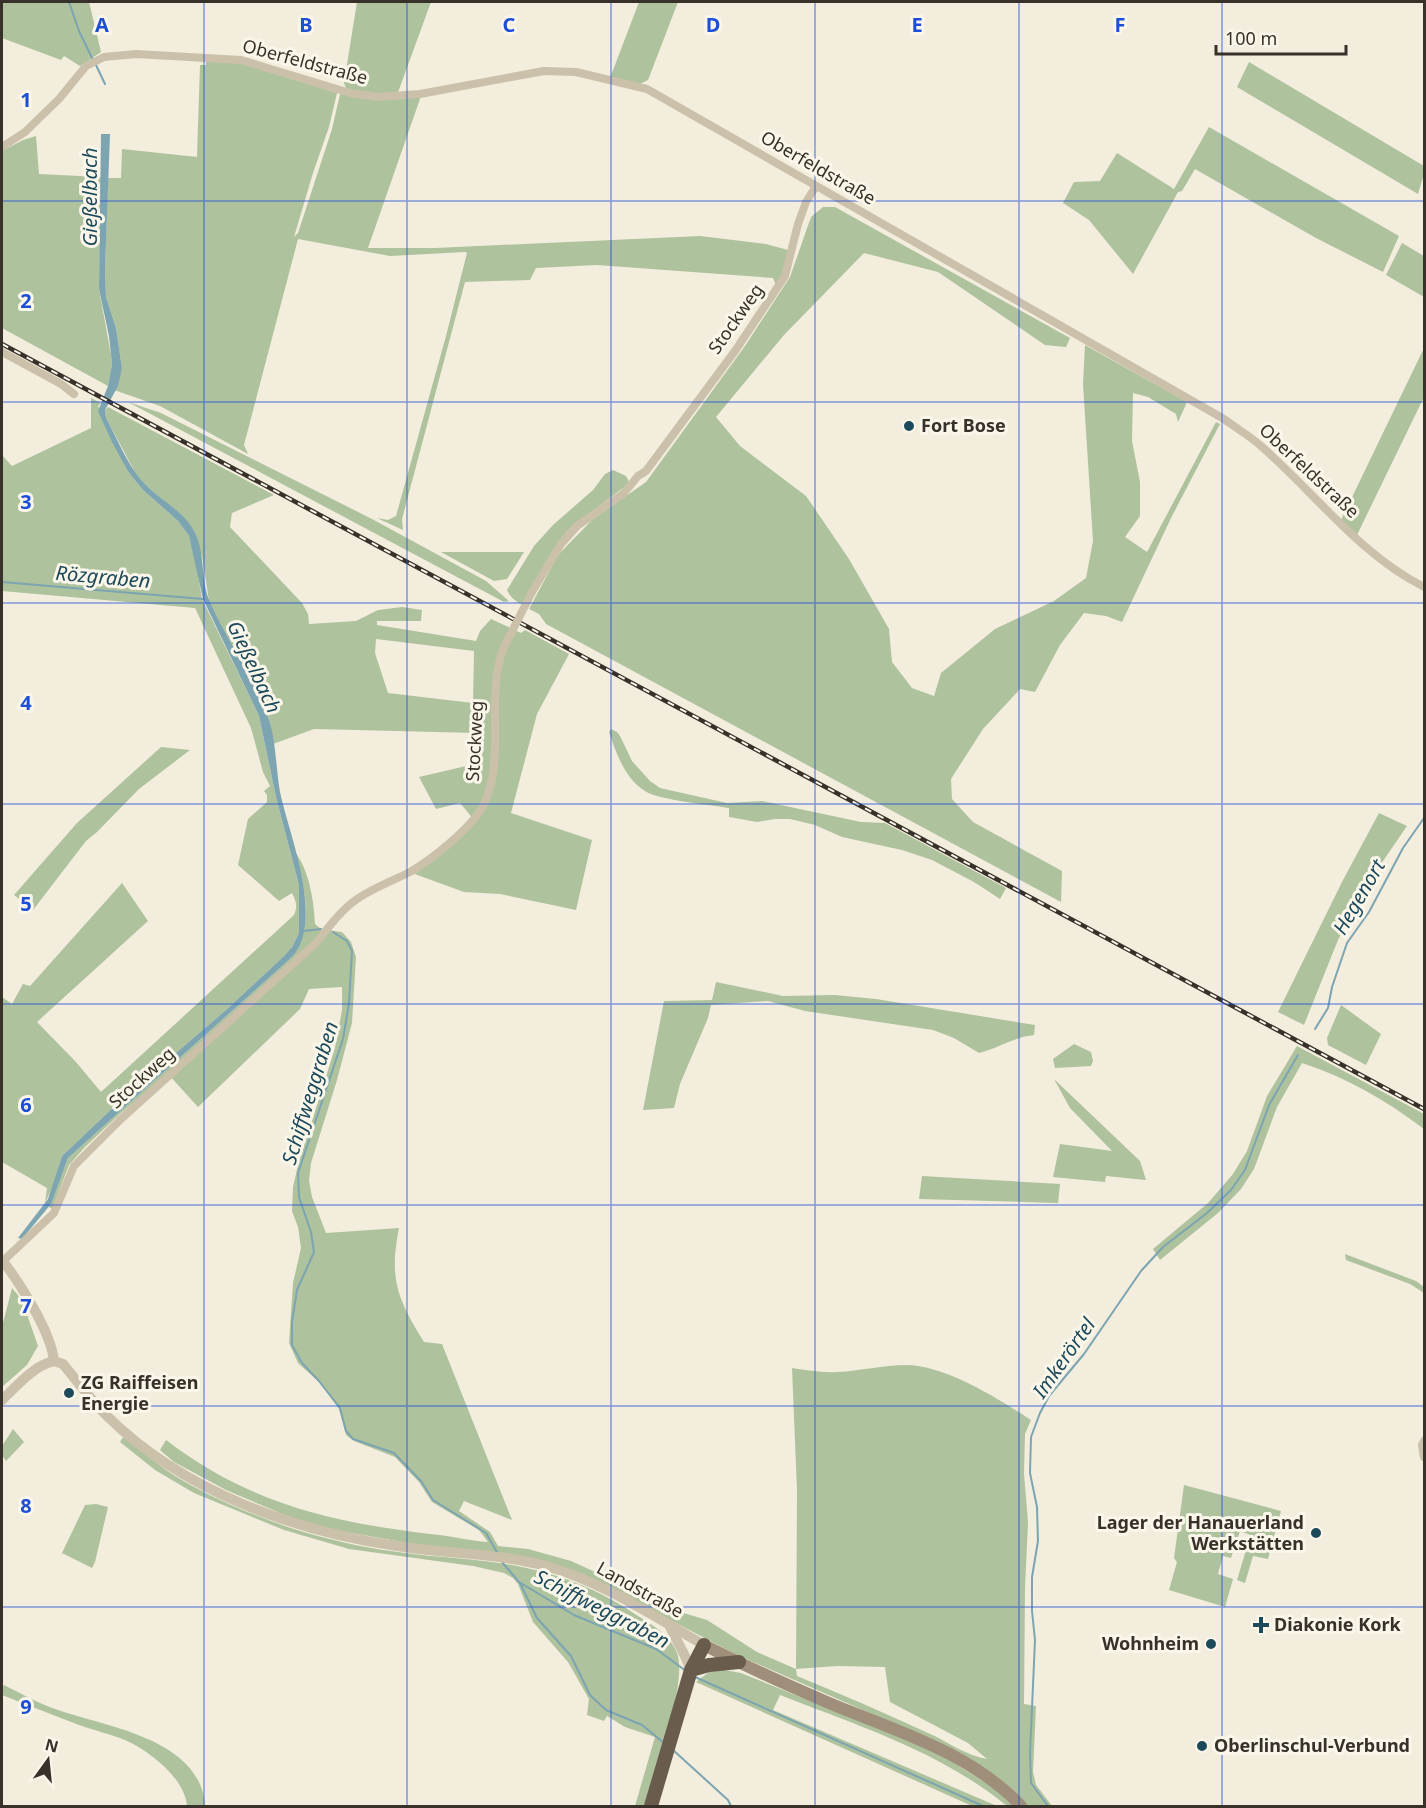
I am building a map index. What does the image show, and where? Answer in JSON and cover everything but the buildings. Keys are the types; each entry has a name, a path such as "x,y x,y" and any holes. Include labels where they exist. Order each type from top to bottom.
{"highway":[{"path":"651,1806 691,1671 704,1645"},
{"path":"691,1671 709,1665 739,1662"}],"main road":[{"name":"Landstraße","path":"704,1645 826,1702 938,1748 980,1772 1021,1806"}],"street":[{"name":"Oberfeldstraße","path":"2,147 26,132 59,99 86,66 104,57 136,54 241,60 350,93 377,97 420,94 544,71 576,72 647,89 1224,419 1260,444 1375,556 1402,575 1425,587"},
{"name":"Stockweg","path":"2,1260 54,1214 74,1166 121,1119 316,943 337,917 356,899 413,870 433,856 463,831 483,807 493,780 495,679 504,647 532,592 568,535 586,518 624,493 638,476 646,471 735,351 785,276 798,224 806,202 816,186"},
{"path":"2,352 61,384 74,394"},
{"path":"2,1260 28,1299 49,1341 54,1361 47,1362 37,1369 2,1400"},
{"name":"Landstraße","path":"54,1361 63,1364 106,1415 154,1455 211,1489 291,1522 356,1540 507,1558 547,1567 587,1580 704,1645"},
{"path":"1425,1441 1422,1444 1425,1457"},
{"path":"668,1624 691,1671"}],"green space":[{"path":"2,2 89,2 101,52 80,66 64,56 61,60 2,38"},
{"path":"357,2 431,2 397,95 363,93 346,88 344,83"},
{"path":"639,2 678,2 648,80 638,85 610,78"},
{"path":"206,60 237,62 337,93 329,127 294,237 298,233 332,129 340,94 380,99 421,96 368,248 435,248 700,236 766,244 788,250 783,272 776,285 773,278 597,265 536,268 530,280 465,282 402,519 403,530 377,518 388,520 396,516 446,336 467,253 465,252 390,256 298,239 244,445 248,454 160,406 114,390 122,368 116,328 106,297 108,178 121,178 122,149 197,157 200,65 206,65"},
{"path":"1249,62 1424,166 1418,194 1237,87"},
{"path":"1209,127 1399,236 1383,272 1316,238 1195,169 1182,191 1178,192 1133,274 1089,220 1063,203 1074,182 1100,181 1117,153 1174,189"},
{"path":"36,136 39,174 101,177 99,289 112,364 108,386 2,328 2,151"},
{"path":"823,207 835,207 1070,338 1066,347 1045,345 938,272 864,253 784,335 716,417 740,446 806,496 849,559 889,629 892,662 912,688 934,696 941,673 995,629 1054,601 1086,578 1093,541 1083,384 1085,345 1187,402 1178,422 1176,414 1148,397 1133,393 1132,441 1140,482 1140,516 1125,537 1147,552 1216,422 1220,424 1171,518 1122,622 1106,616 1084,613 1060,645 1035,692 1020,689 983,729 951,779 952,799 973,822 1062,871 1061,902 546,624 539,614 529,609 558,555 592,520 646,482 745,346 790,277 811,217"},
{"path":"1402,243 1424,256 1424,297 1386,275"},
{"path":"1424,348 1424,397 1357,535 1341,520"},
{"path":"91,398 101,403 98,406 129,473 143,490 178,521 189,536 202,599 259,716 276,797 299,885 299,933 284,956 226,1010 119,1102 62,1156 45,1203 47,1188 2,1162 2,997 12,1004 23,984 30,986 122,883 148,921 37,1022 101,1092 294,915 296,906 292,893 279,901 238,865 248,819 267,802 267,795 264,791 270,786 263,772 251,728 195,608 2,591 2,455 12,466 91,428"},
{"path":"128,402 161,413 372,519 486,581 509,601 504,602"},
{"path":"108,407 274,495 232,513 230,527 302,603 308,614 309,624 356,621 378,610 402,607 422,610 421,621 377,621 377,625 476,641 480,631 491,619 521,633 525,630 569,654 537,714 511,813 592,840 576,910 500,894 464,892 412,873 475,821 460,803 436,809 419,777 479,763 477,733 314,729 273,744 270,723 266,714 209,601 202,556 180,514 144,484 136,474 106,418 105,410","holes":["376,639 474,651 473,703 388,693 375,653"]},
{"path":"613,470 626,476 629,482 627,485 571,527 545,563 524,605 516,601 507,590 534,546 553,525 593,490 605,474"},
{"path":"441,552 524,552 507,579 494,581"},
{"path":"611,729 620,736 632,761 650,781 660,788 727,803 762,801 861,822 885,823 1006,888 1000,899 974,882 932,860 902,850 842,837 815,825 790,819 757,822 729,817 729,808 673,800 652,794 638,786 627,773 618,757 609,732"},
{"path":"161,747 190,750 139,789 86,841 33,910 14,895 77,823"},
{"path":"1379,813 1407,826 1383,861 1338,940 1304,1025 1278,1012"},
{"path":"295,852 310,886 315,924 321,929 342,932 351,942 356,957 352,1023 311,1163 309,1181 312,1197 326,1233 399,1228 395,1275 407,1313 424,1342 442,1344 512,1520 464,1501 459,1511 490,1532 498,1546 528,1549 571,1561 670,1609 707,1620 757,1652 796,1669 797,1490 792,1368 831,1372 906,1365 937,1371 971,1385 1031,1420 1025,1434 1024,1474 1028,1522 1024,1704 1036,1706 1033,1772 1036,1785 1052,1806 1027,1806 931,1740 735,1654 583,1574 335,1530 292,1518 226,1490 174,1462 160,1450 166,1440 230,1481 295,1507 329,1517 488,1542 479,1530 432,1502 419,1482 395,1457 354,1441 346,1435 339,1409 319,1382 298,1363 289,1343 293,1283 301,1248 298,1227 292,1211 293,1187 335,1048 342,1010 342,987 309,989 300,1009 198,1107 168,1074 122,1112 85,1147 69,1165 52,1209 49,1207 68,1158 291,958 299,946 306,920 304,892","holes":["837,1666 885,1667 890,1702 968,1743 987,1759 964,1752 896,1718 797,1676 796,1669"]},
{"path":"716,982 783,996 835,995 876,999 1035,1025 1034,1035 979,1053 954,1038 933,1030 805,1011 768,1001 711,1005 708,1018 680,1084 674,1108 643,1110 664,1001 712,1000"},
{"path":"1341,1005 1381,1034 1366,1065 1328,1045 1327,1038"},
{"path":"1074,1044 1091,1052 1093,1061 1091,1066 1055,1068 1053,1059"},
{"path":"1297,1046 1424,1114 1424,1129 1366,1091 1334,1075 1302,1063 1277,1107 1254,1169 1241,1189 1218,1213 1160,1260 1153,1249 1208,1203 1233,1174 1247,1151 1267,1096"},
{"path":"1054,1079 1140,1161 1146,1180 1106,1176 1105,1182 1053,1177 1060,1144 1112,1151 1070,1108"},
{"path":"922,1176 1060,1184 1058,1203 919,1199"},
{"path":"1345,1254 1416,1281 1424,1287 1424,1293 1410,1284 1346,1260"},
{"path":"12,1288 22,1300 38,1346 27,1365 2,1387 2,1327"},
{"path":"13,1429 24,1442 6,1461 2,1455 2,1446"},
{"path":"124,1436 181,1480 234,1506 290,1528 367,1547 508,1564 538,1570 597,1592 655,1627 666,1636 677,1653 678,1684 669,1728 645,1806 635,1806 655,1737 625,1727 607,1716 604,1721 587,1715 589,1699 568,1662 533,1622 518,1584 513,1578 504,1573 473,1566 349,1549 284,1530 194,1493 155,1470 120,1442"},
{"path":"1184,1485 1281,1511 1268,1559 1253,1556 1245,1583 1237,1580 1246,1550 1254,1552 1258,1538 1240,1531 1231,1558 1223,1556 1218,1574 1233,1579 1225,1607 1169,1590 1177,1562 1174,1558"},
{"path":"96,1504 108,1507 92,1568 62,1553 85,1505"},
{"path":"719,1669 741,1673 936,1752 991,1786 1013,1806 1007,1806 982,1787 927,1755 840,1718 780,1695 773,1710 997,1806 972,1806 696,1682 709,1672"},
{"path":"4,1685 51,1708 125,1730 170,1751 187,1765 200,1783 205,1806 187,1806 185,1796 173,1776 146,1752 121,1739 2,1695"}],"water":[{"path":"101,134 110,134 106,297 116,328 122,368 118,386 105,410 106,418 127,459 142,481 183,517 198,539 210,602 269,720 275,746 280,792 302,878 305,923 301,942 291,958 68,1158 51,1204 22,1239 18,1238 48,1199 62,1156 119,1102 226,1010 284,956 299,933 299,885 276,797 259,716 203,599 189,536 178,521 143,490 129,473 98,411 108,386 112,364 109,336 99,289"}],"waterway":[{"name":"Gießelbach","path":"69,2 79,31 93,60"},
{"name":"Gießelbach","path":"96,65 105,84"},
{"name":"Rözgraben","path":"2,582 203,599"},
{"name":"Hegenort","path":"1315,1029 1328,1008 1332,987 1347,943 1369,912 1403,848 1424,818"},
{"path":"303,931 321,929"},
{"name":"Schiffweggraben","path":"333,932 347,941 352,951 349,1003 343,1039 298,1173 299,1197 311,1232 314,1252 297,1290 292,1322 292,1345 302,1363 340,1408 346,1431 353,1439 394,1453 421,1481 433,1500 486,1533 498,1554"},
{"name":"Imkerörtel","path":"1048,1806 1031,1783 1030,1753 1035,1640 1032,1577 1038,1541 1037,1507 1030,1473 1031,1437 1049,1396 1084,1354 1141,1271 1163,1247 1207,1213 1231,1190 1245,1170 1269,1105 1298,1055"},
{"name":"Schiffweggraben","path":"502,1562 519,1582 574,1615 656,1649 686,1671"},
{"path":"520,1583 537,1618 571,1656 590,1695 606,1710 642,1725 664,1743"},
{"name":"Schiffweggraben","path":"695,1677 983,1806"},
{"path":"673,1750 728,1800 731,1806"}],"railway":[{"path":"2,344 1424,1109"}],"place":[{"name":"Fort Bose","path":"909,426"},
{"name":"ZG Raiffeisen Energie","path":"69,1393"},
{"name":"Lager der Hanauerland Werkstätten","path":"1316,1533"},
{"name":"Diakonie Kork","path":"1261,1625"},
{"name":"Wohnheim","path":"1211,1644"},
{"name":"Oberlinschul-Verbund","path":"1202,1746"}]}
